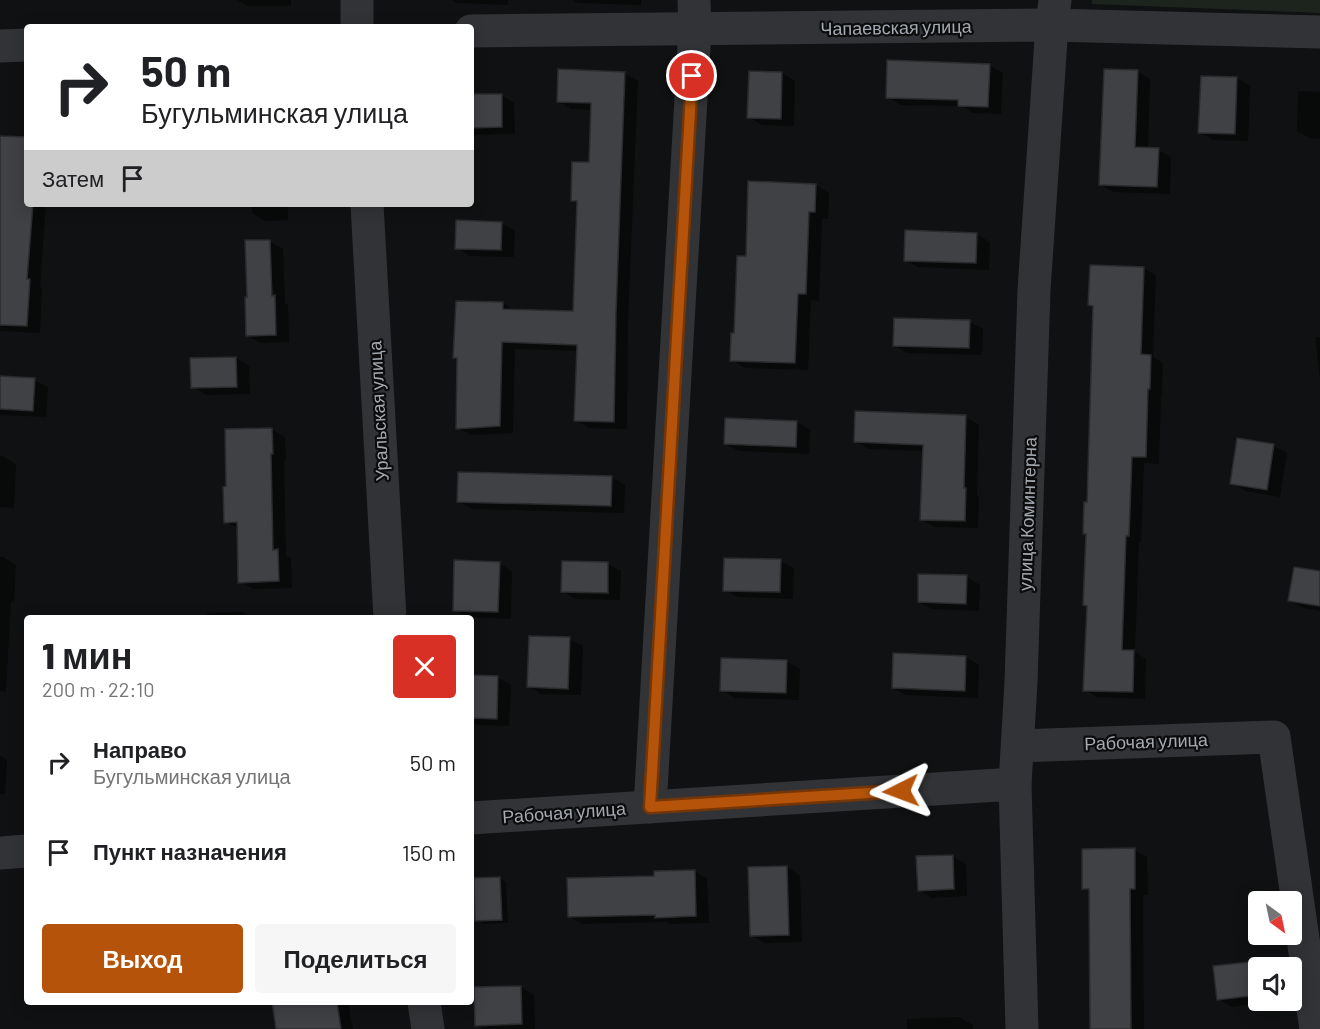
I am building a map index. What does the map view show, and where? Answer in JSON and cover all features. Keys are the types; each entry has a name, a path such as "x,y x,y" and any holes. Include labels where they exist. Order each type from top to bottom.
{"street":[{"path":"357,0 357,24"},
{"name":"Чапаевская улица","path":"474,31 694,14 1053,13 1320,32"},
{"name":"улица Коминтерна","path":"1022,1029 1016,784 1034,290 1053,13"},
{"path":"650,807 694,14"},
{"path":"0,46 24,45"},
{"name":"Уральская улица","path":"367,207 390,615"},
{"name":"Рабочая улица","path":"1018,746 1274,737 1316,1029"},
{"name":"Рабочая улица","path":"474,818 1016,784"},
{"path":"0,853 24,851"},
{"path":"424,1005 428,1029"}],"shaded area":[{"path":"1092,0 1320,0 1320,13 1092,4"}],"building":[{"path":"887,60 990,64 988,107 958,106 958,100 886,98"},
{"path":"558,69 625,72 614,422 574,421 577,345 502,342 500,426 456,429 457,358 453,358 456,301 503,302 503,309 573,311 577,201 571,201 572,162 589,162 591,103 557,102"},
{"path":"1104,69 1138,70 1135,147 1159,148 1157,187 1099,185"},
{"path":"749,71 782,72 781,119 747,118"},
{"path":"1201,76 1237,77 1235,134 1198,133"},
{"path":"474,94 502,94 502,127 474,128"},
{"path":"0,136 24,137 24,207 33,207 27,279 30,279 27,326 0,325"},
{"path":"748,181 816,184 815,212 809,212 806,294 798,294 795,363 730,361 731,333 734,333 737,256 746,256"},
{"path":"456,220 502,222 501,250 455,249"},
{"path":"905,230 977,233 976,263 904,261"},
{"path":"245,240 270,240 276,335 246,336"},
{"path":"1090,265 1144,267 1141,354 1151,355 1150,389 1148,389 1146,457 1132,457 1129,536 1126,536 1122,650 1134,650 1133,692 1083,691 1087,606 1083,605 1086,534 1083,534 1084,502 1087,502 1093,306 1088,305"},
{"path":"894,318 970,320 969,348 893,346"},
{"path":"236,357 237,387 191,388 190,358"},
{"path":"0,376 35,378 33,411 0,409"},
{"path":"855,411 966,415 965,521 920,520 923,445 854,442"},
{"path":"725,418 797,421 796,447 724,444"},
{"path":"272,428 273,550 278,549 279,581 238,583 237,522 224,523 225,429"},
{"path":"1237,438 1274,444 1267,490 1230,484"},
{"path":"458,472 612,476 611,506 457,502"},
{"path":"724,558 781,559 780,592 723,591"},
{"path":"454,560 500,562 498,612 453,611"},
{"path":"562,561 608,562 608,593 561,592"},
{"path":"1294,567 1320,571 1320,606 1288,601"},
{"path":"918,574 967,575 966,604 918,602"},
{"path":"529,636 570,637 568,689 527,687"},
{"path":"893,653 966,656 965,691 892,688"},
{"path":"721,658 787,660 786,693 720,691"},
{"path":"474,675 498,676 497,719 474,718"},
{"path":"1135,848 1135,889 1130,889 1131,1029 1090,1029 1089,889 1082,889 1082,849"},
{"path":"953,855 954,889 918,891 916,856"},
{"path":"787,866 789,935 750,936 748,867"},
{"path":"695,870 696,916 568,917 567,878 654,876 654,871"},
{"path":"500,877 502,920 475,921 474,878"},
{"path":"1248,962 1248,996 1217,1000 1213,966"},
{"path":"521,986 522,1024 475,1026 474,987"},
{"path":"272,1005 337,1005 341,1029 276,1029"}],"route":[{"path":"692,76 650,807 901,791"}]}
